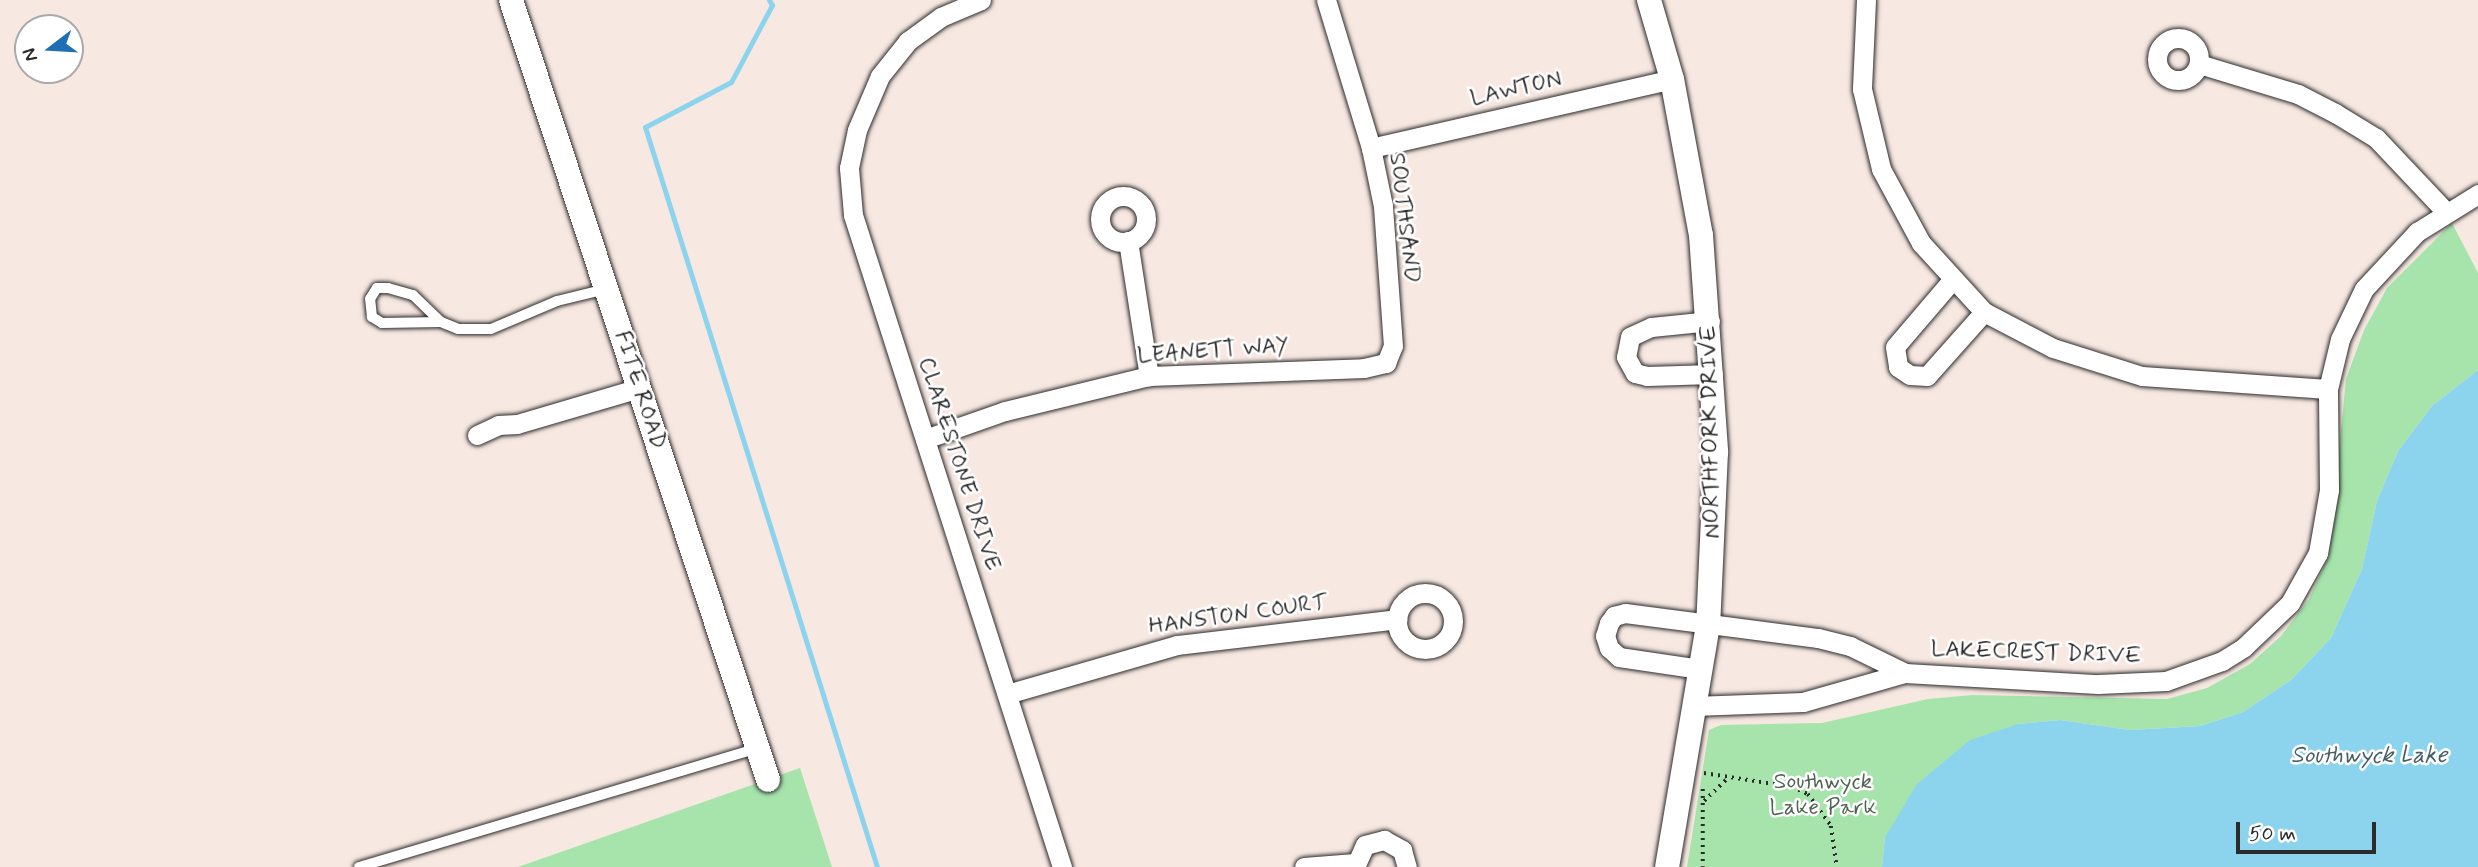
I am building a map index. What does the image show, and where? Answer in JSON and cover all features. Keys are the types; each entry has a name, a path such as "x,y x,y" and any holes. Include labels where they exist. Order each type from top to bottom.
{"street":[{"name":"FITE ROAD","path":"511,0 768,780"},
{"name":"CLARESTONE DRIVE","path":"981,0 942,17 908,41 880,76 857,130 849,168 853,215 1062,867"},
{"name":"SOUTHSAND","path":"1326,0 1371,148 1383,206 1394,346 1386,363"},
{"name":"NORTHFORK DRIVE","path":"1649,0 1672,79 1701,235 1713,374 1714,518 1708,625 1667,867"},
{"path":"1866,0 1862,89 1881,169 1906,223 1984,312 2053,348 2142,376 2328,389"},
{"path":"2199,64 2298,94 2335,113 2376,138 2445,211"},
{"name":"LAWTON","path":"1371,148 1672,79"},
{"name":"LAKECREST DRIVE","path":"1693,706 1803,702 1905,673 2126,684 2195,673 2244,647 2290,603 2318,552 2329,490 2328,389 2340,339 2364,289 2417,232 2445,211 2478,194"},
{"path":"1128,242 1149,376"},
{"path":"1953,278 1895,347 1898,367 1910,375 1927,376 1984,312"},
{"path":"1710,321 1651,327 1630,337 1626,357 1635,373 1647,376 1713,374"},
{"name":"LEANETT WAY","path":"925,439 1005,411 1149,376 1364,368 1386,363"},
{"path":"477,435 498,425 529,421 639,388"},
{"name":"LAKECREST DRIVE","path":"1700,669 1619,657 1609,648 1605,636 1614,616 1625,613 1818,638 1850,646 1905,673"},
{"name":"HANSTON COURT","path":"1007,694 1177,645 1397,619"},
{"path":"1304,867 1355,865 1365,845 1384,840 1402,850 1407,867"}],"lane":[{"path":"441,322 382,323 372,317 370,299 377,288 413,295 441,322 458,329 491,329 557,300 607,289"},
{"path":"359,867 758,748"}],"path":[{"path":"1703,867 1706,760"},
{"path":"1704,773 1792,787 1816,801 1830,826 1837,867"},
{"path":"1704,800 1728,778"}],"green space":[{"name":"Southwyck Lake Park","path":"2452,223 2478,273 2478,370 2432,406 2398,451 2377,501 2362,569 2331,638 2291,680 2243,712 2200,726 2130,730 2060,720 2018,724 1885,837 1882,867 1687,867 1709,730 1721,725 1822,723 1928,699 1973,695 2167,699 2207,688 2250,664 2281,636 2309,599 2329,555 2346,379 2364,330 2387,288"},
{"path":"800,768 832,867 518,867"}],"water":[{"name":"Southwyck Lake","path":"2478,370 2478,867 1882,867 1885,837 1917,784 1970,740 2018,724 2060,720 2130,730 2200,726 2243,712 2291,680 2331,638 2362,569 2377,501 2398,451 2432,406"}],"waterway":[{"path":"769,0 772,5 731,82 645,127 877,867"}]}
